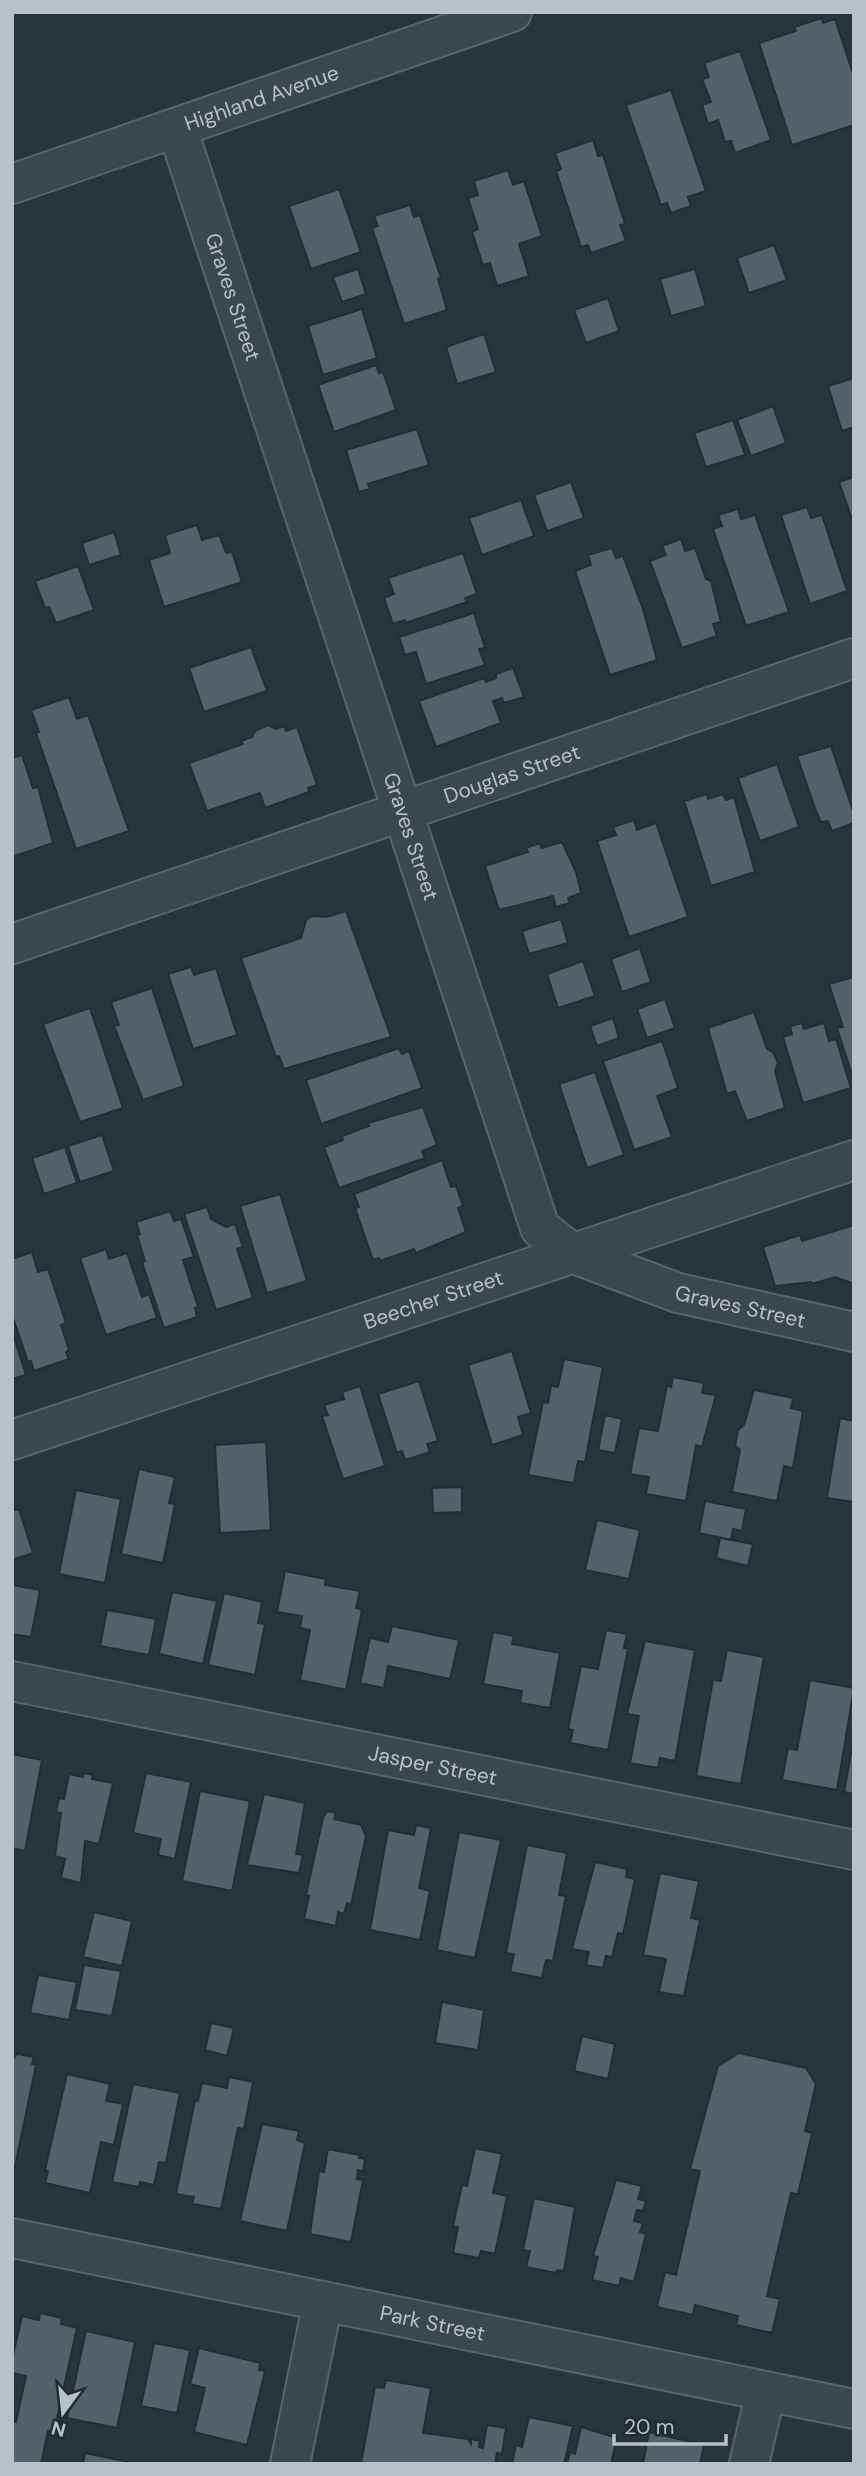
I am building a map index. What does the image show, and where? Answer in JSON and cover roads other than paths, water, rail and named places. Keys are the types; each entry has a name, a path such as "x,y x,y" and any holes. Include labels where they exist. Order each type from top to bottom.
{"street":[{"name":"Highland Avenue","path":"12,184 512,12"},
{"name":"Graves Street","path":"177,128 540,1228 572,1253 678,1293 770,1316 854,1332"},
{"name":"Douglas Street","path":"12,944 854,658"},
{"name":"Beecher Street","path":"12,1440 854,1160"},
{"name":"Jasper Street","path":"12,1682 854,1850"},
{"name":"Park Street","path":"12,2238 854,2409"},
{"path":"290,2464 323,2301"},
{"path":"749,2464 766,2391"}]}
